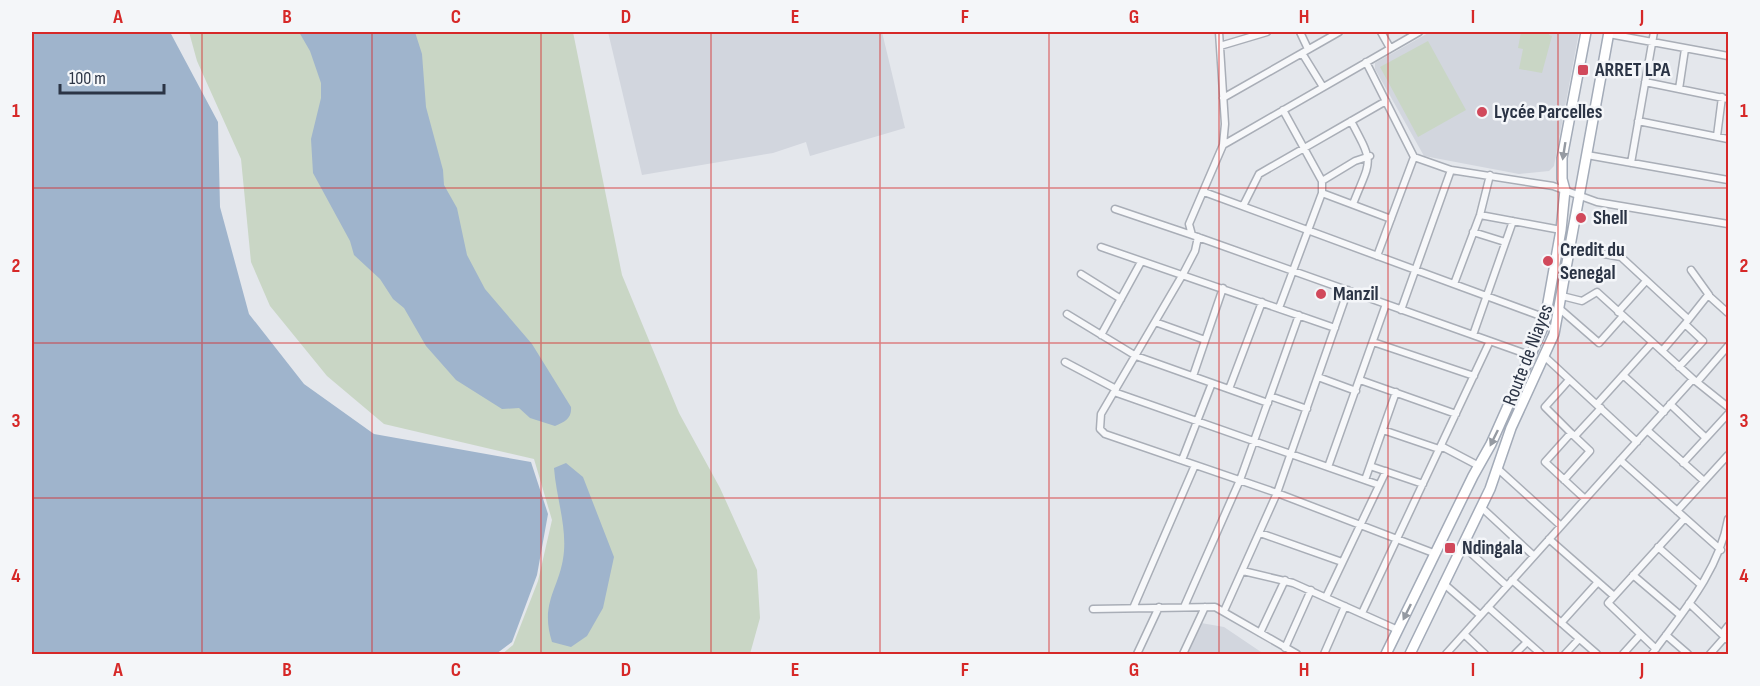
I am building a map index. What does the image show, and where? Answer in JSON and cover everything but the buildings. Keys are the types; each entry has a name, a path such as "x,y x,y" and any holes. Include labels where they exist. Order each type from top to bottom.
{"main road":[{"name":"Route de Niayes","path":"1386,654 1532,356 1546,318 1561,230 1565,190 1561,170 1562,159 1586,32"},
{"name":"Route de Niayes","path":"1410,654 1481,507 1554,334 1609,33"}],"street":[{"path":"1219,32 1223,145 1189,224 1195,236 1195,251 1115,390 1099,422 1102,431 1277,493 1436,554"},
{"path":"1220,46 1267,32"},
{"path":"1300,32 1305,51 1323,87"},
{"path":"1381,32 1390,48"},
{"path":"1223,145 1419,32"},
{"path":"1631,163 1654,32"},
{"path":"1223,98 1334,33"},
{"path":"1609,33 1728,56"},
{"path":"1678,88 1685,49"},
{"path":"1366,62 1414,157 1451,170 1565,190 1597,202 1728,224"},
{"path":"1645,82 1725,98 1717,136"},
{"path":"1243,206 1257,176 1386,100"},
{"path":"1279,308 1322,193 1322,181 1283,110"},
{"path":"1351,121 1370,156 1369,165 1353,204"},
{"path":"1638,121 1728,139"},
{"path":"1587,155 1728,180"},
{"path":"1322,181 1355,160 1370,156"},
{"path":"1377,256 1414,157"},
{"path":"1401,310 1451,170"},
{"path":"1454,284 1480,215 1490,176"},
{"path":"1204,192 1546,318"},
{"path":"1322,193 1391,219"},
{"path":"1115,209 1532,356"},
{"path":"1480,215 1561,230"},
{"path":"1473,335 1513,221"},
{"path":"1473,232 1505,242"},
{"path":"1101,247 1335,328"},
{"path":"1570,248 1621,257 1686,321 1703,341 1679,367"},
{"path":"1101,335 1141,262"},
{"path":"1691,270 1709,295 1728,313"},
{"path":"1081,274 1120,299"},
{"path":"1560,309 1599,343 1646,281"},
{"path":"1193,376 1223,288"},
{"path":"1224,611 1277,493 1348,291"},
{"path":"1562,296 1582,301 1598,292 1679,367 1728,407"},
{"path":"1662,351 1709,295"},
{"path":"1230,389 1262,302"},
{"path":"1329,467 1386,304"},
{"path":"1067,314 1136,356 1230,389 1307,409"},
{"path":"1184,607 1240,480 1299,315"},
{"path":"1155,322 1205,340"},
{"path":"1362,613 1490,341"},
{"path":"1373,342 1474,376"},
{"path":"1585,499 1545,462 1573,435 1652,343"},
{"path":"1446,654 1670,404 1726,355 1728,346"},
{"path":"1544,356 1637,441"},
{"path":"1065,362 1115,390 1379,485"},
{"path":"1623,375 1664,412"},
{"path":"1318,377 1356,391"},
{"path":"1360,380 1456,414"},
{"path":"1564,480 1590,451 1545,407 1569,380"},
{"path":"1182,460 1212,383"},
{"path":"1365,480 1396,392"},
{"path":"1670,404 1706,438"},
{"path":"1683,463 1728,414"},
{"path":"1383,430 1440,448 1479,466"},
{"path":"1647,430 1704,481"},
{"path":"1677,511 1728,455"},
{"path":"1620,460 1721,550"},
{"path":"1134,606 1195,465"},
{"path":"1370,466 1423,484"},
{"path":"1496,468 1561,526"},
{"path":"1326,597 1386,471"},
{"path":"1481,507 1534,556"},
{"path":"1685,518 1608,604 1654,652 1701,585 1721,550 1728,528 1728,519"},
{"path":"1260,533 1342,562"},
{"path":"1549,539 1614,596"},
{"path":"1462,545 1507,586"},
{"path":"1658,547 1701,585"},
{"path":"1243,571 1285,580 1398,630"},
{"path":"1633,575 1680,615"},
{"path":"1260,633 1285,580"},
{"path":"1512,580 1598,654"},
{"path":"1561,623 1598,582"},
{"path":"1443,583 1480,615"},
{"path":"1285,648 1311,590"},
{"path":"1689,603 1725,637"},
{"path":"1093,609 1134,606 1205,607 1224,611 1297,654"},
{"path":"1324,654 1345,606"},
{"path":"1137,654 1159,607"},
{"path":"1183,654 1205,607"},
{"path":"1488,607 1541,654"},
{"path":"1710,654 1725,637 1728,626"},
{"path":"1464,634 1485,654"},
{"path":"1623,654 1640,635"},
{"path":"1666,635 1688,654"},
{"path":"1564,654 1579,639"},
{"path":"1515,654 1527,642"}],"shaded area":[{"path":"608,32 882,32 905,128 810,156 806,142 773,153 642,175"},
{"name":"Lycée Parcelles","path":"1430,32 1579,32 1554,166 1549,171 1519,174 1424,156 1375,69 1375,63"},
{"path":"1201,623 1224,627 1264,654 1187,654"}],"green space":[{"path":"189,32 573,32 622,275 679,413 720,488 757,570 760,618 750,654 502,654 513,645 538,581 552,520 534,459 384,424 327,376 270,306 251,262 241,159 197,61"},
{"path":"1521,32 1549,32 1552,36 1542,73 1519,69 1523,49 1518,48"},
{"path":"1428,41 1466,110 1418,137 1380,67"}],"water":[{"path":"32,32 170,32 218,122 220,207 249,314 304,384 374,434 531,462 548,514 537,575 512,642 496,654 32,654"},
{"path":"299,32 415,32 422,54 426,107 443,170 444,185 457,208 467,255 485,289 532,344 571,407 569,417 565,421 555,426 530,418 519,408 502,409 456,380 426,346 404,308 393,299 380,279 354,255 350,241 313,173 311,139 321,98 321,83 310,51"},
{"path":"566,463 583,477 614,557 603,608 587,636 571,647 552,642 548,616 564,551 564,530 554,468"}],"place":[{"name":"ARRET LPA","path":"1583,70"},
{"name":"Lycée Parcelles","path":"1482,112"},
{"name":"Shell","path":"1581,218"},
{"name":"Credit du Senegal","path":"1548,261"},
{"name":"Manzil","path":"1321,294"},
{"name":"Ndingala","path":"1450,548"}]}
